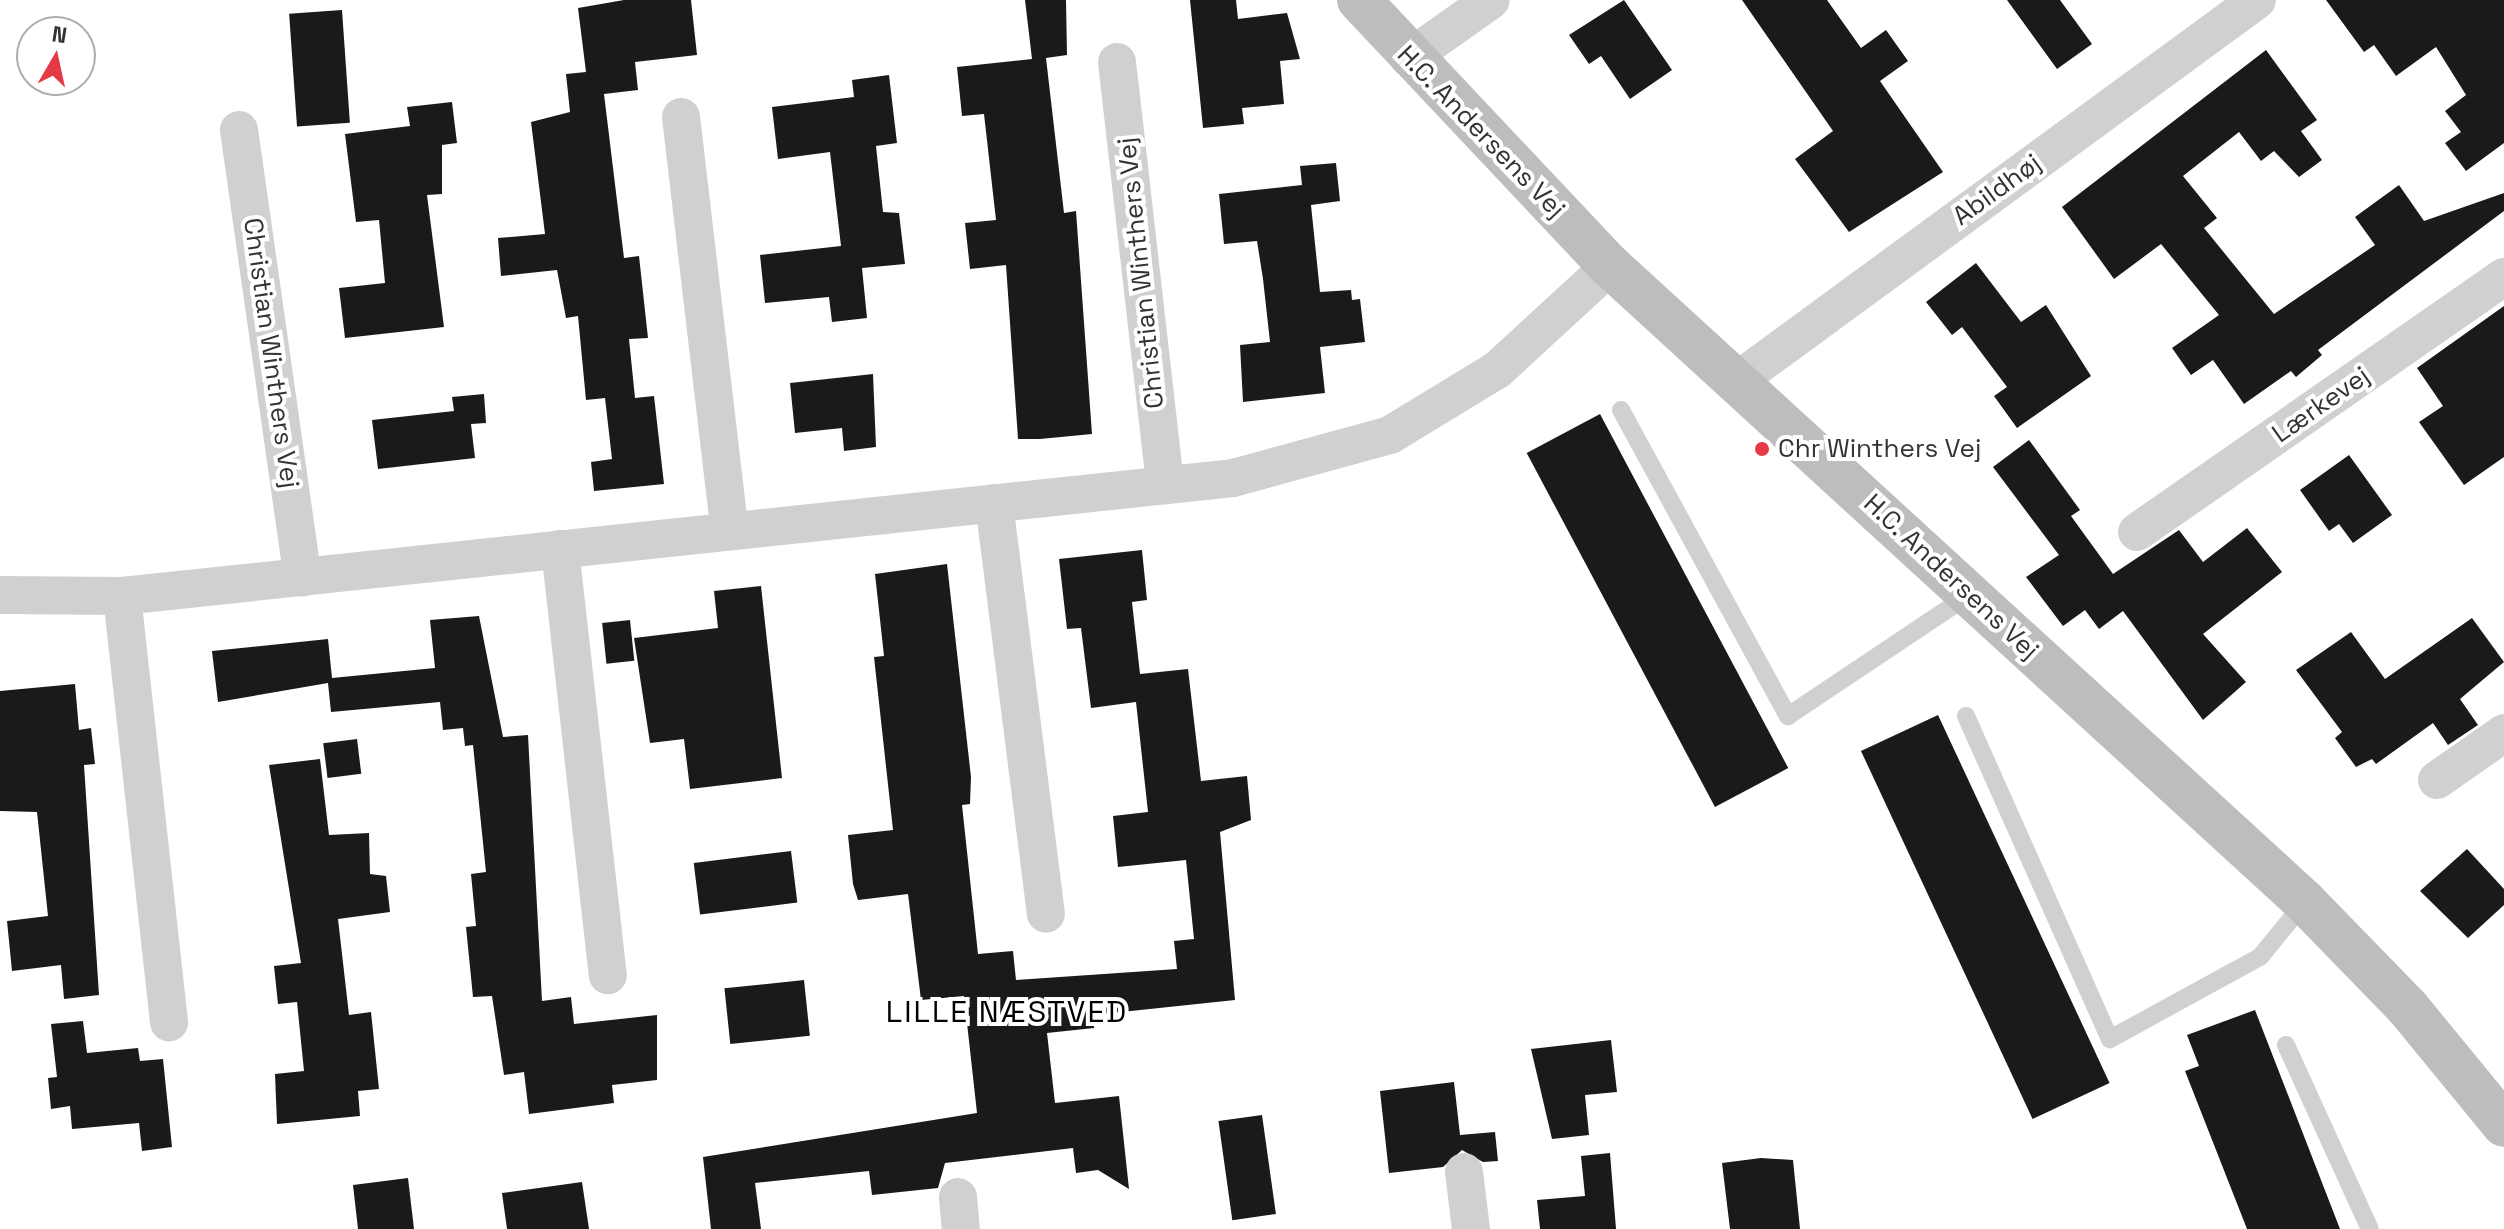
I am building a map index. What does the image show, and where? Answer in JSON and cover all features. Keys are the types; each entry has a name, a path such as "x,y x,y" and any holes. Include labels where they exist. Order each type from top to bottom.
{"street":[{"name":"H.C. Andersens Vej","path":"1359,0 1409,58 1610,266 2305,902 2408,1008 2504,1125"},
{"path":"1409,58 1491,0"},
{"name":"Abildhøj","path":"1738,380 2257,0"},
{"name":"Christian Winthers Vej","path":"1117,62 1165,485"},
{"path":"681,117 730,531"},
{"name":"Christian Winthers Vej","path":"239,130 303,577"},
{"path":"0,595 122,596 1165,485 1314,461 1390,435 1497,370 1610,266"},
{"name":"Lærkevej","path":"2137,532 2504,277"},
{"path":"994,503 1046,914"},
{"path":"560,549 608,975"},
{"path":"122,596 169,1022"},
{"path":"2437,780 2504,733"},
{"path":"1464,1172 1471,1229"}],"lane":[{"path":"1621,410 1788,716 1969,595"},
{"path":"1966,716 2110,1039 2260,957 2305,902"},
{"path":"2286,1045 2370,1229"}],"building":[{"path":"624,0 691,0 697,55 635,62 638,90 604,94 624,258 639,256 648,338 629,339 635,398 654,396 664,484 594,491 591,462 612,459 605,398 586,400 578,316 566,318 557,270 501,276 498,238 545,234 531,122 570,112 566,74 586,72 578,8"},
{"path":"1025,0 1066,0 1067,55 1046,58 1064,213 1076,211 1092,434 1040,439 1018,439 1006,265 970,269 965,223 996,220 984,114 962,116 957,67 1032,59"},
{"path":"1190,0 1236,0 1238,19 1287,13 1300,59 1280,61 1284,104 1242,108 1244,124 1203,128"},
{"path":"1624,0 1672,70 1630,99 1601,56 1589,64 1569,35"},
{"path":"1742,0 1827,0 1861,48 1886,30 1908,61 1880,81 1943,172 1849,232 1795,159 1833,131"},
{"path":"2007,0 2060,0 2092,44 2057,69"},
{"path":"2326,0 2504,0 2504,143 2466,171 2445,143 2461,132 2445,111 2466,95 2436,47 2396,76 2374,45 2364,52"},
{"path":"342,10 350,123 297,126 289,14"},
{"path":"2266,50 2317,120 2301,131 2322,160 2299,177 2274,151 2261,161 2239,132 2183,176 2217,218 2204,228 2274,314 2375,245 2355,217 2399,185 2424,221 2504,193 2504,211 2318,350 2322,355 2296,377 2291,371 2244,404 2213,360 2191,375 2172,348 2219,315 2161,244 2114,279 2062,207"},
{"path":"889,75 897,143 876,146 883,212 899,213 905,264 862,268 867,318 832,322 829,297 765,303 760,255 841,246 830,152 778,159 772,107 854,97 852,80"},
{"path":"452,102 457,143 442,145 442,194 427,195 444,327 345,338 339,288 385,283 379,220 356,222 345,134 410,126 407,107"},
{"path":"1336,163 1340,201 1311,205 1320,292 1351,290 1352,300 1360,299 1365,342 1320,347 1325,393 1243,402 1240,345 1270,342 1263,279 1257,241 1224,244 1219,194 1302,185 1300,166"},
{"path":"1976,263 2021,322 2046,305 2091,376 2017,428 1994,396 2007,387 1962,327 1952,335 1926,302"},
{"path":"2504,306 2504,457 2464,485 2419,422 2443,406 2417,368"},
{"path":"873,374 876,447 844,451 842,428 795,433 790,383"},
{"path":"484,394 486,423 471,424 475,458 378,469 372,420 454,411 452,397"},
{"path":"1600,414 1788,768 1715,807 1527,453"},
{"path":"2029,440 2080,510 2071,516 2113,574 2179,530 2203,562 2247,528 2282,572 2203,634 2246,682 2203,720 2123,611 2099,629 2085,610 2063,626 2026,577 2059,555 1993,467"},
{"path":"2349,455 2392,515 2353,543 2339,524 2329,531 2300,490"},
{"path":"1142,550 1147,600 1132,602 1140,674 1188,669 1201,781 1247,776 1251,820 1220,832 1235,1000 1093,1015 1094,1028 1047,1033 1055,1103 1119,1096 1129,1189 1098,1170 1076,1173 1073,1148 945,1163 938,1188 872,1195 869,1171 755,1183 761,1229 711,1229 703,1157 977,1113 964,996 921,1000 908,894 858,900 853,884 848,835 893,830 874,657 884,656 875,574 947,564 971,777 970,804 962,805 978,954 1013,951 1016,980 1177,969 1174,941 1194,939 1186,860 1118,867 1113,816 1148,812 1136,702 1091,708 1081,628 1067,629 1059,559"},
{"path":"761,586 782,778 690,789 684,739 650,743 634,638 718,628 714,591"},
{"path":"479,616 503,737 528,735 542,1001 571,997 574,1024 657,1015 657,1080 612,1085 614,1103 529,1114 524,1072 504,1075 492,996 473,997 466,927 476,926 471,874 486,872 473,745 465,746 463,728 443,730 440,702 331,712 328,683 218,702 212,651 328,639 332,678 435,668 430,620"},
{"path":"2472,618 2504,662 2460,699 2478,725 2448,745 2433,723 2376,764 2372,759 2356,767 2335,738 2342,732 2296,670 2351,632 2385,679"},
{"path":"630,620 634,661 606,664 602,623"},
{"path":"75,684 79,730 91,728 95,764 84,765 99,995 64,999 61,965 12,971 7,921 48,916 37,812 0,811 0,691"},
{"path":"1938,715 2110,1083 2033,1119 1861,751"},
{"path":"357,739 361,774 328,778 323,743"},
{"path":"320,759 329,835 369,833 370,874 386,876 390,912 338,919 349,1015 371,1012 379,1089 358,1091 360,1116 277,1124 275,1074 304,1071 297,1002 278,1004 274,966 301,963 269,765"},
{"path":"2467,849 2504,889 2504,905 2468,938 2420,891"},
{"path":"791,851 797,903 700,915 694,863"},
{"path":"804,980 810,1036 730,1044 724,988"},
{"path":"2255,1010 2340,1229 2247,1229 2185,1071 2199,1066 2187,1035"},
{"path":"83,1021 87,1053 138,1048 140,1061 163,1059 172,1147 142,1151 139,1123 72,1129 70,1106 51,1109 48,1078 57,1077 51,1024"},
{"path":"1611,1040 1617,1092 1585,1095 1589,1135 1552,1139 1531,1049"},
{"path":"1454,1082 1460,1135 1495,1132 1498,1161 1483,1162 1462,1150 1443,1167 1389,1173 1380,1091"},
{"path":"1262,1115 1276,1214 1232,1220 1218,1121"},
{"path":"1610,1153 1616,1229 1540,1229 1537,1200 1585,1196 1581,1156"},
{"path":"1761,1158 1793,1160 1800,1229 1730,1229 1722,1163"},
{"path":"408,1178 414,1229 358,1229 353,1185"},
{"path":"582,1182 589,1229 507,1229 502,1193"}],"place":[{"name":"Chr Winthers Vej","path":"1762,449"}],"district":[{"name":"LILLE NÆSTVED","path":"1007,1012"}]}
